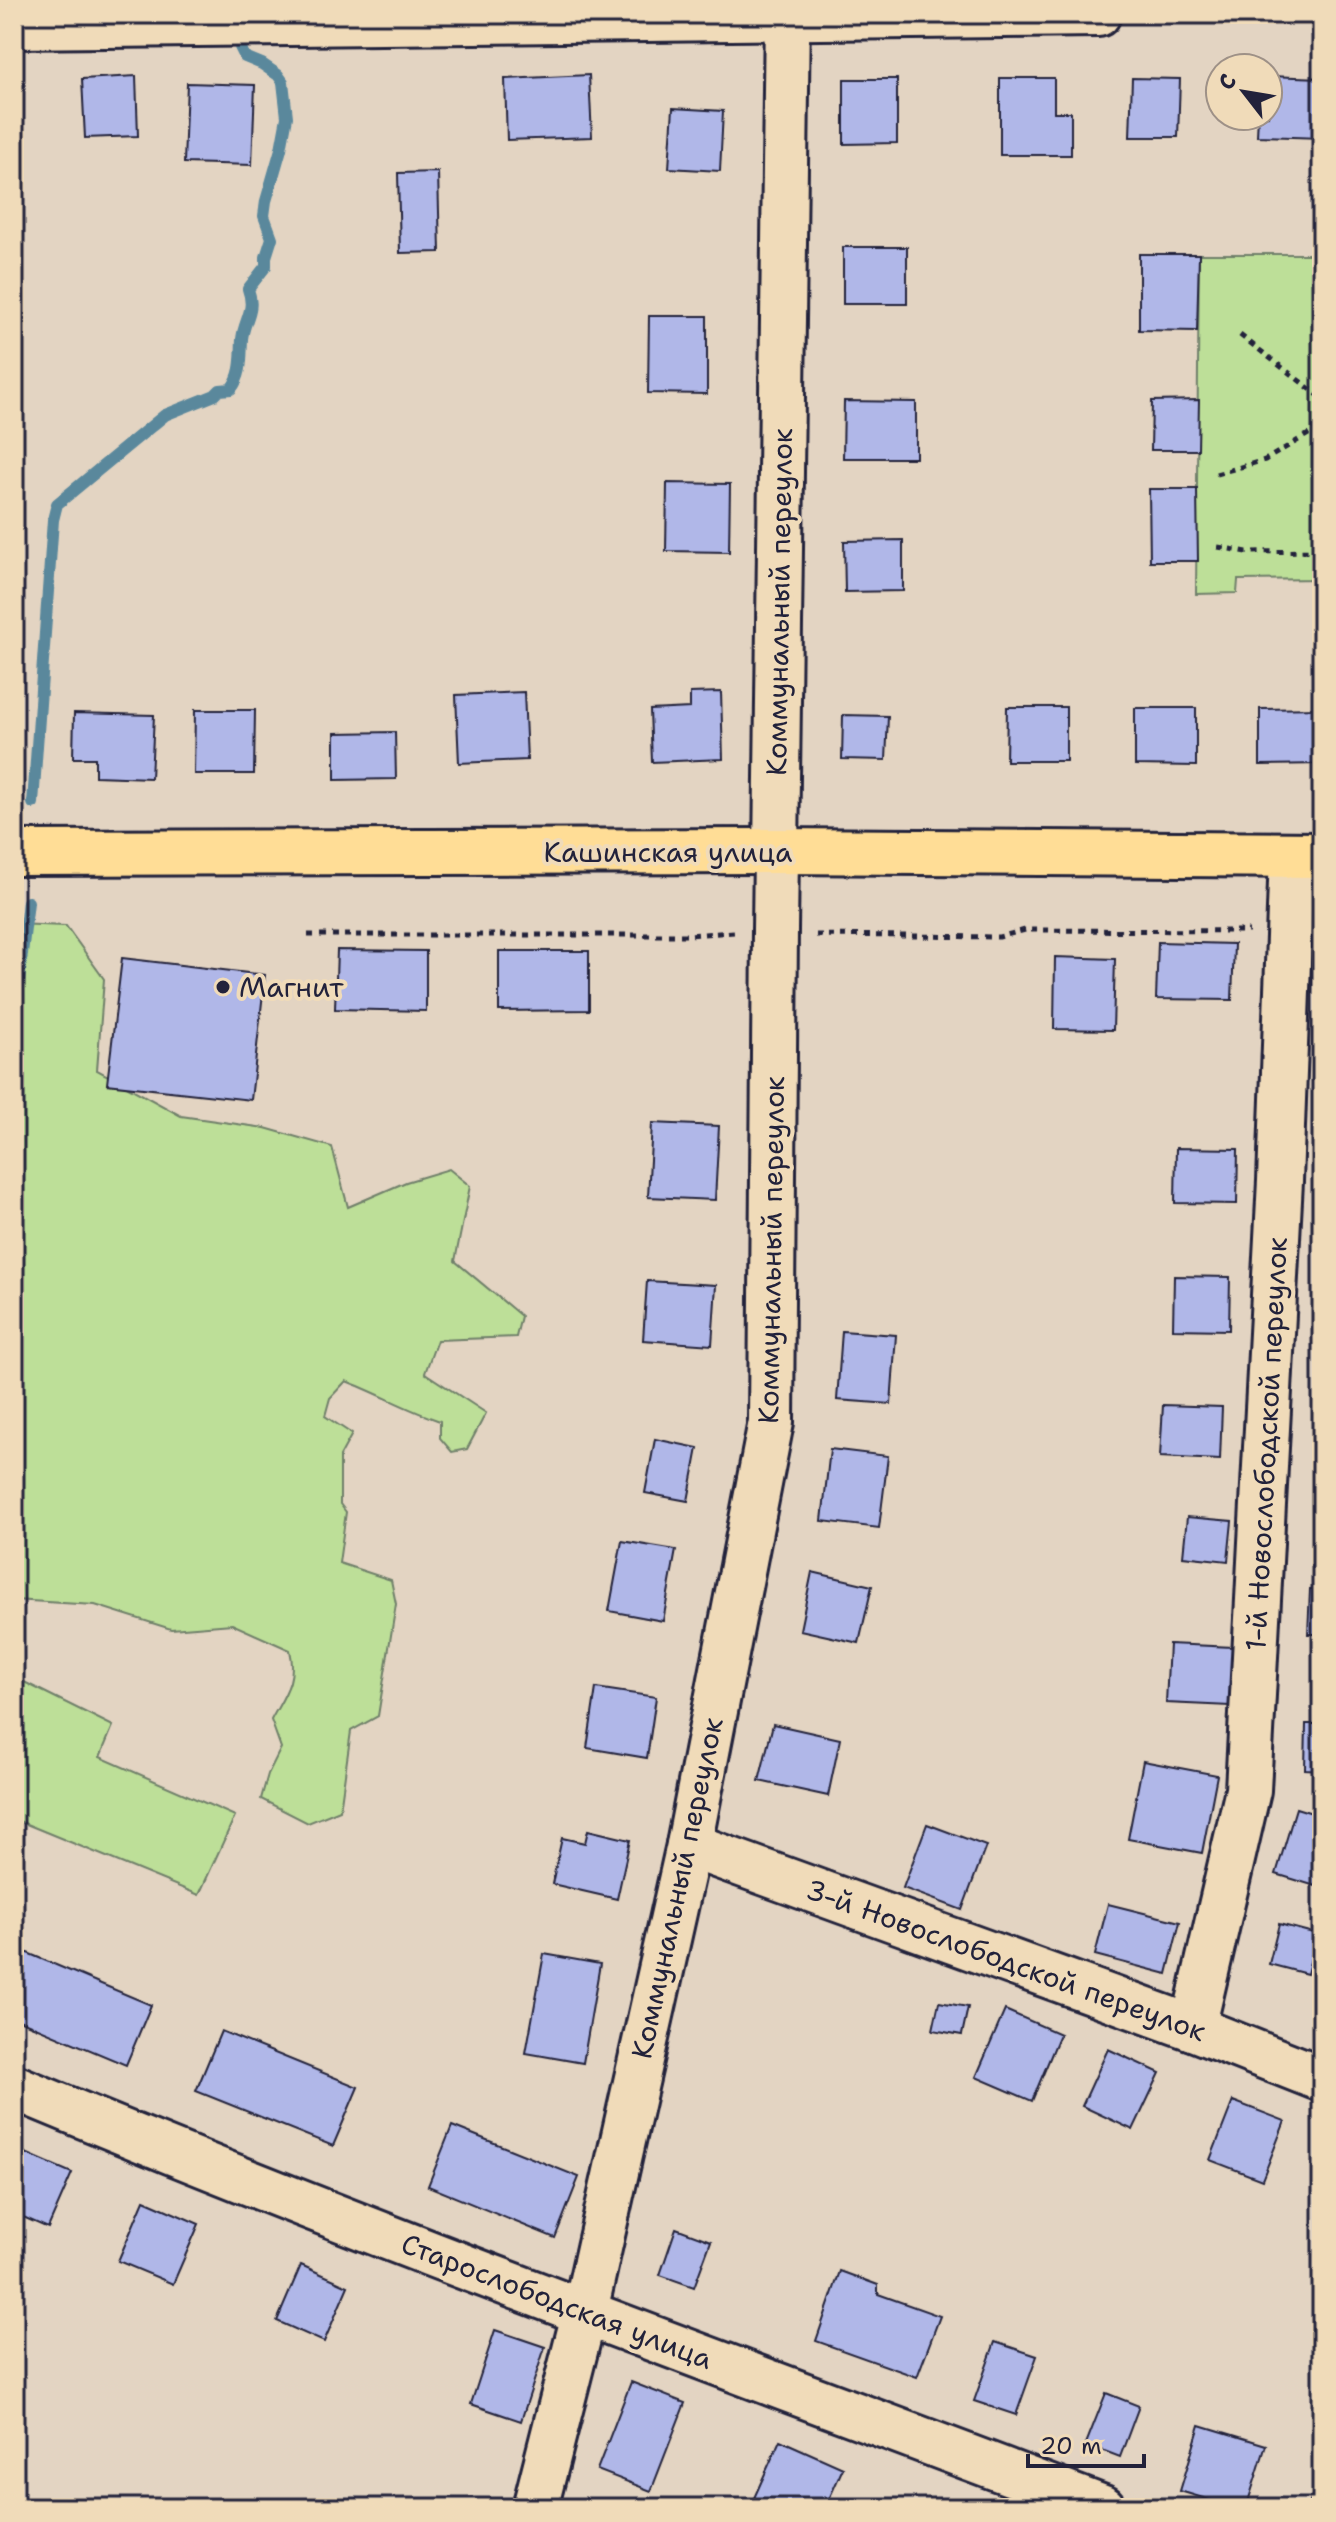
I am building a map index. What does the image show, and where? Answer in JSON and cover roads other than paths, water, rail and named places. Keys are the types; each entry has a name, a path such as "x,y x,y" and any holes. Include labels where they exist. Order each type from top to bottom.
{"main road":[{"name":"Кашинская улица","path":"14,853 776,851 1307,855"}],"street":[{"path":"14,26 1098,14"},
{"name":"Коммунальный переулок","path":"535,2508 585,2311 689,1845 771,1422 787,16"},
{"name":"1-й Новослободской переулок","path":"1193,2028 1248,1790 1280,1181 1307,855"},
{"name":"3-й Новослободской переулок","path":"689,1845 1193,2028 1322,2079"},
{"name":"Старослободская улица","path":"14,2087 495,2279 1103,2508"}],"waterway":[{"path":"33,803 53,520 57,504 165,415 215,395 220,390 231,389 239,371 243,332 250,309 248,289 266,266 272,238 264,216 287,117 283,82 262,64 245,57 240,47"},
{"path":"14,1023 28,902"}],"place":[{"name":"Магнит","path":"223,987"}]}
